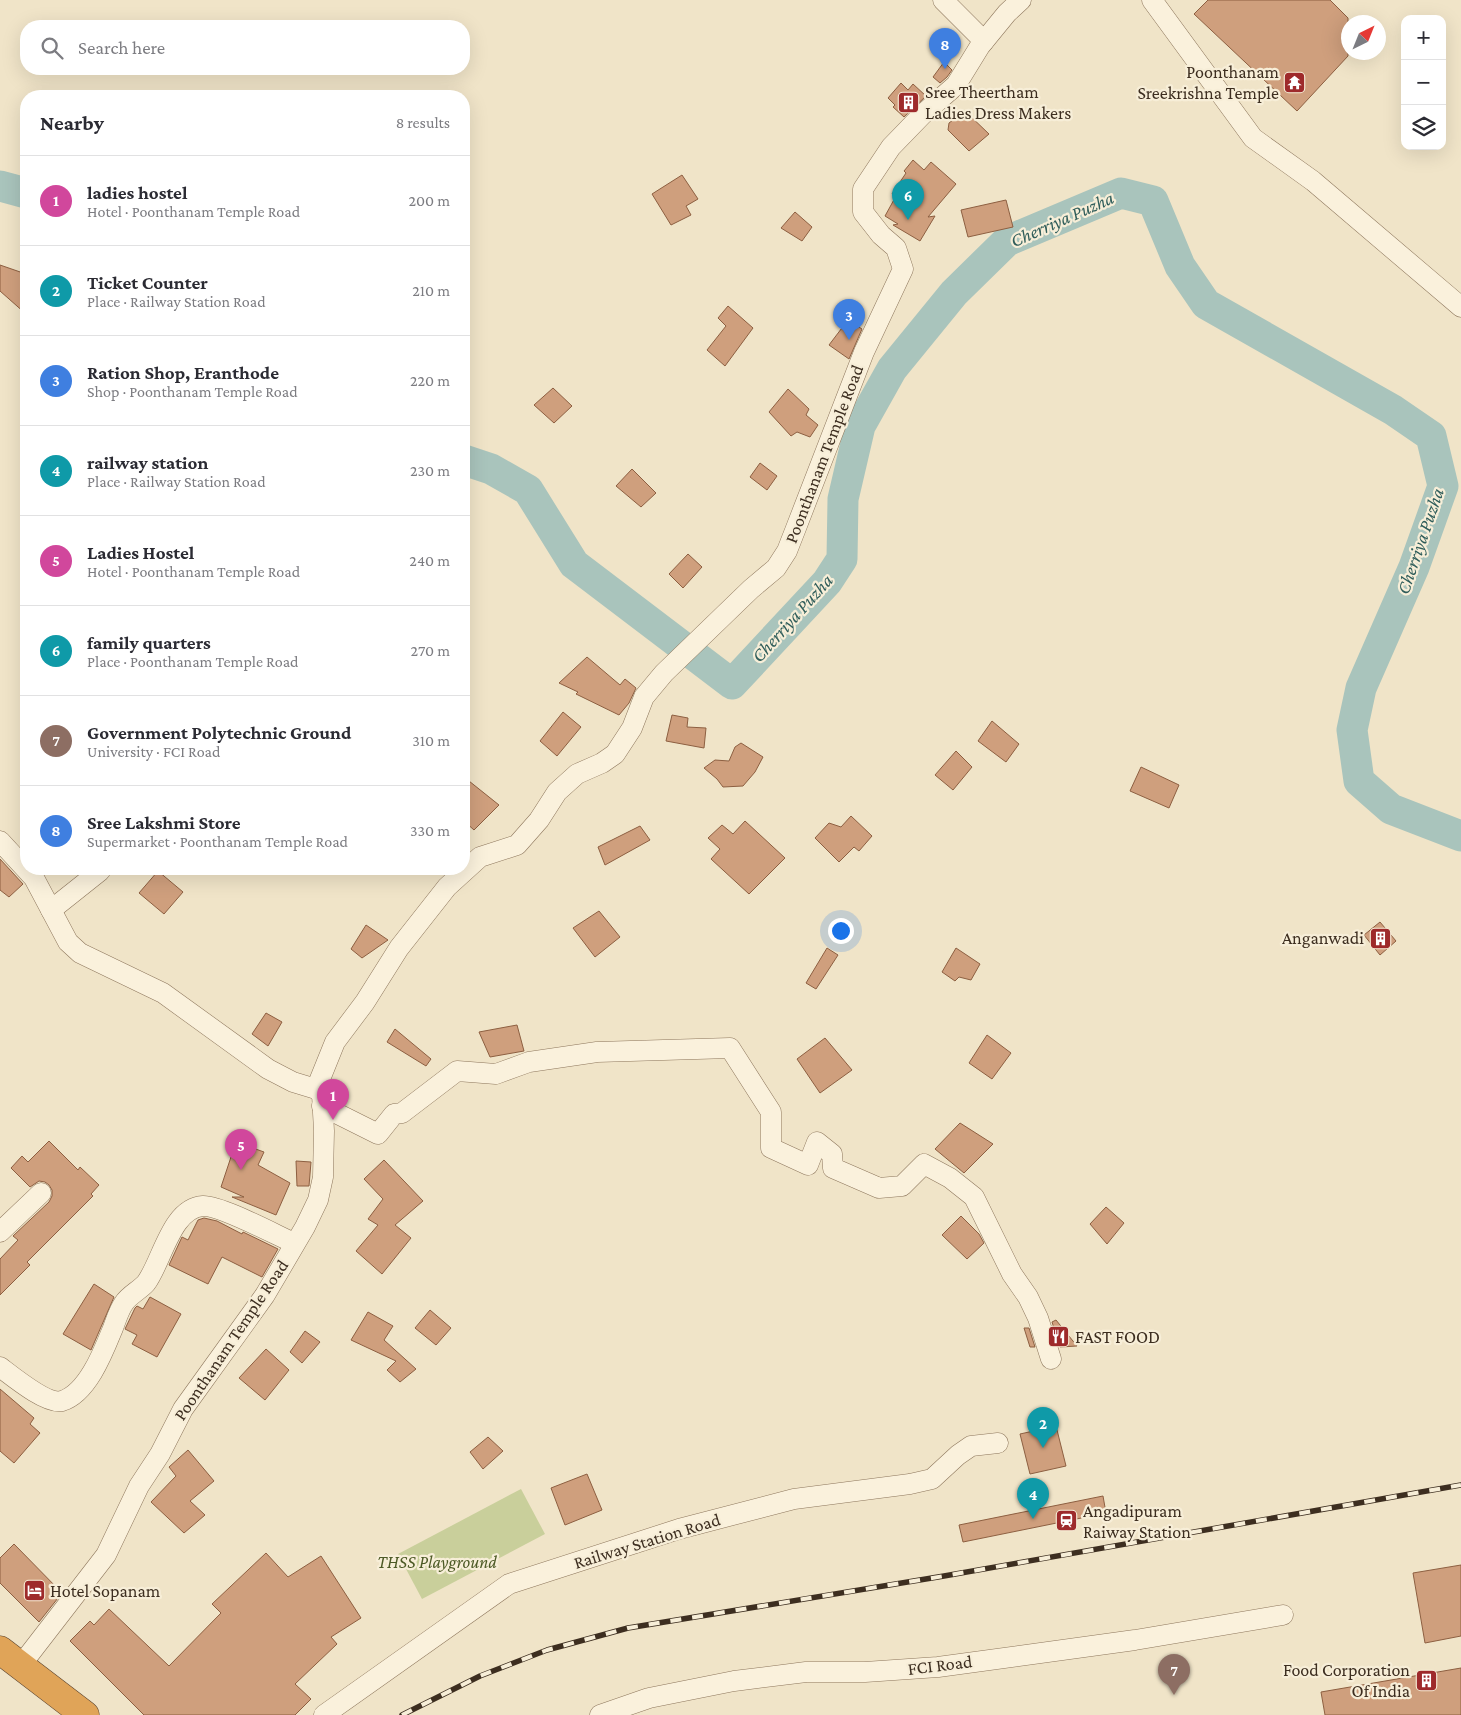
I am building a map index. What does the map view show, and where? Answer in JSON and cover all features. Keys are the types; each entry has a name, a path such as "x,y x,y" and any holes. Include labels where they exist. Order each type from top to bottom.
{"highway":[{"path":"11,1657 85,1715"}],"street":[{"path":"943,0 984,41"},
{"name":"Poonthanam Temple Road","path":"470,867 480,858 517,845 539,820 557,792 577,774 602,763 615,754 632,728 644,697 664,673 751,589 776,568 787,551 834,434 864,352 903,269 896,248 881,234 863,212 863,189 891,146 956,85 984,41 1021,0"},
{"path":"1152,0 1253,138 1313,180 1461,308"},
{"path":"0,842 20,863"},
{"path":"31,875 68,942 80,954 163,993 268,1069 319,1097 378,1134 394,1114 402,1113 457,1071 496,1074 529,1062 598,1052 730,1048 771,1112 771,1148 808,1165 816,1142 832,1154 833,1168 879,1188 902,1186 924,1164 950,1178 974,1197 1012,1274 1028,1297 1038,1318 1051,1359"},
{"path":"51,910 95,875"},
{"name":"Poonthanam Temple Road","path":"11,1657 106,1555 139,1486 160,1454 183,1409 265,1295 318,1200 323,1177 324,1131 319,1097 335,1042 365,1002 399,948 447,887 461,875"},
{"path":"0,1232 41,1193"},
{"path":"0,1366 47,1399 61,1402 72,1396 92,1372 105,1349 124,1303 146,1282 159,1259 170,1233 192,1209 204,1206 219,1210 294,1243"},
{"name":"Railway Station Road","path":"324,1715 509,1584 679,1529 794,1498 910,1484 932,1479 958,1455 971,1446 998,1443"},
{"name":"FCI Road","path":"600,1715 649,1698 734,1681 806,1672 865,1672 938,1667 1006,1656 1135,1640 1283,1615"}],"green space":[{"name":"THSS Playground","path":"521,1489 545,1534 422,1599 398,1554"}],"building":[{"name":"Poonthanam Sreekrishna Temple","path":"1208,0 1330,0 1345,15 1341,15 1341,60 1344,60 1297,111 1194,14"},
{"path":"944,62 952,70 940,83 933,77"},
{"name":"Sree Theertham Ladies Dress Makers","path":"901,83 908,90 913,84 926,96 904,117 893,107 895,105 888,98"},
{"path":"965,111 989,134 969,151 948,130 949,123"},
{"path":"913,160 924,170 931,162 956,184 928,217 935,216 920,241 893,225 898,224 885,216 896,196 892,194 906,173 904,171"},
{"path":"682,175 698,199 686,206 691,215 671,225 652,194"},
{"path":"1006,200 1013,227 968,237 961,210"},
{"path":"795,212 812,227 802,241 781,228"},
{"path":"0,265 20,272 20,309 0,291"},
{"path":"728,306 753,328 725,366 707,350 726,326 718,318"},
{"path":"848,320 862,329 849,359 829,345"},
{"path":"553,388 572,406 554,423 534,405"},
{"path":"788,389 809,409 806,415 818,425 810,437 797,432 791,436 769,412"},
{"path":"760,463 777,476 767,490 750,477"},
{"path":"632,469 656,493 641,507 616,486"},
{"path":"688,554 702,567 683,588 669,574"},
{"path":"587,657 620,685 625,679 636,688 629,703 619,715 576,694 578,692 559,683"},
{"path":"563,712 581,727 557,756 540,741"},
{"path":"672,715 688,718 687,727 706,728 704,748 666,741"},
{"path":"992,721 1019,744 1006,762 978,741"},
{"path":"741,743 763,757 755,772 743,786 723,787 704,768 715,760 729,761 735,747"},
{"path":"956,751 972,767 953,790 935,775"},
{"path":"1141,767 1179,785 1169,808 1130,791"},
{"path":"470,782 499,805 474,830 470,826"},
{"path":"851,816 872,836 859,851 854,847 839,862 815,838 829,823 841,827"},
{"path":"745,821 785,858 749,894 711,859 720,849 708,838 722,825 733,834"},
{"path":"640,826 650,840 605,865 598,847"},
{"path":"0,859 23,884 9,897 0,890"},
{"path":"155,875 163,875 183,892 164,914 139,893"},
{"path":"599,911 620,937 595,957 573,928"},
{"name":"Anganwadi","path":"1380,922 1396,941 1380,955 1364,935"},
{"path":"366,925 388,940 362,958 351,949"},
{"path":"827,948 838,955 816,989 806,983"},
{"path":"956,948 980,964 971,980 959,977 955,981 942,972"},
{"path":"266,1013 282,1022 268,1046 252,1034"},
{"path":"517,1025 524,1051 490,1057 479,1032"},
{"path":"395,1029 431,1059 426,1066 387,1042"},
{"path":"987,1035 1011,1053 992,1079 969,1063"},
{"path":"825,1038 852,1070 820,1093 797,1059"},
{"path":"960,1123 993,1144 964,1173 935,1149"},
{"path":"49,1141 78,1170 80,1167 99,1185 91,1194 93,1196 27,1262 30,1265 0,1295 0,1259 18,1240 13,1236 49,1202 52,1196 52,1190 45,1182 39,1181 30,1187 11,1168 22,1156 28,1162"},
{"path":"236,1142 264,1152 258,1165 290,1183 276,1215 232,1197 244,1197 221,1187"},
{"path":"384,1160 423,1201 395,1225 411,1238 382,1274 356,1251 378,1225 368,1219 383,1199 364,1179"},
{"path":"296,1161 311,1162 309,1186 297,1186"},
{"path":"1106,1207 1124,1223 1107,1244 1090,1224"},
{"path":"961,1216 979,1234 984,1243 967,1259 942,1235"},
{"path":"204,1218 217,1221 278,1249 262,1277 222,1257 208,1284 169,1265 182,1237 188,1240 198,1220"},
{"path":"94,1284 114,1297 91,1350 63,1334"},
{"path":"150,1297 181,1314 157,1357 132,1344 137,1335 125,1329 135,1308 137,1306 143,1309"},
{"path":"430,1310 451,1328 436,1345 415,1328"},
{"path":"368,1312 393,1326 384,1340 416,1369 400,1382 387,1370 396,1361 351,1340"},
{"name":"FAST FOOD","path":"1056,1320 1077,1346 1060,1347 1052,1322"},
{"path":"1024,1328 1029,1328 1035,1347 1030,1347"},
{"path":"305,1331 320,1342 302,1363 290,1352"},
{"path":"266,1349 289,1370 265,1400 239,1378"},
{"path":"0,1389 34,1418 30,1424 40,1433 14,1463 0,1451"},
{"path":"1056,1426 1066,1466 1030,1474 1020,1434"},
{"path":"488,1437 503,1451 483,1469 470,1452"},
{"path":"188,1450 214,1481 190,1501 205,1515 184,1533 151,1502 176,1476 169,1467"},
{"path":"587,1474 602,1510 565,1525 551,1488"},
{"path":"1103,1496 1106,1513 963,1542 959,1525"},
{"name":"Hotel Sopanam","path":"14,1544 62,1593 39,1622 0,1583 0,1558"},
{"path":"266,1553 288,1577 321,1556 361,1618 331,1637 337,1644 295,1684 311,1699 295,1715 144,1715 70,1641 90,1621 94,1625 109,1609 169,1666 221,1613 212,1604"},
{"path":"1461,1565 1461,1636 1425,1643 1413,1573"},
{"name":"Food Corporation Of India","path":"1461,1668 1461,1715 1325,1715 1321,1692"}],"waterway":[{"name":"Cherriya Puzha","path":"0,186 20,191"},
{"name":"Cherriya Puzha","path":"470,462 491,469 528,490 574,564 732,684 827,582 842,559 843,499 860,426 892,369 954,293 1007,241 1121,193 1153,201 1180,266 1206,304 1393,410 1431,436 1443,486 1414,567 1361,688 1352,730 1359,781 1391,809 1461,836"}],"railway":[{"path":"402,1715 480,1676 547,1650 628,1628 944,1576 1461,1485"}],"place":[{"name":"Sree Lakshmi Store","path":"945,69"},
{"name":"Poonthanam Sreekrishna Temple","path":"1295,82"},
{"name":"Sree Theertham Ladies Dress Makers","path":"909,102"},
{"name":"family quarters","path":"908,220"},
{"name":"Ration Shop, Eranthode","path":"849,340"},
{"name":"Anganwadi","path":"1380,938"},
{"name":"ladies hostel","path":"333,1120"},
{"name":"Ladies Hostel","path":"241,1170"},
{"name":"FAST FOOD","path":"1059,1337"},
{"name":"Ticket Counter","path":"1043,1448"},
{"name":"railway station","path":"1033,1519"},
{"name":"Angadipuram Raiway Station","path":"1067,1521"},
{"name":"Hotel Sopanam","path":"34,1591"},
{"name":"Food Corporation Of India","path":"1426,1680"},
{"name":"Government Polytechnic Ground","path":"1174,1695"}]}
